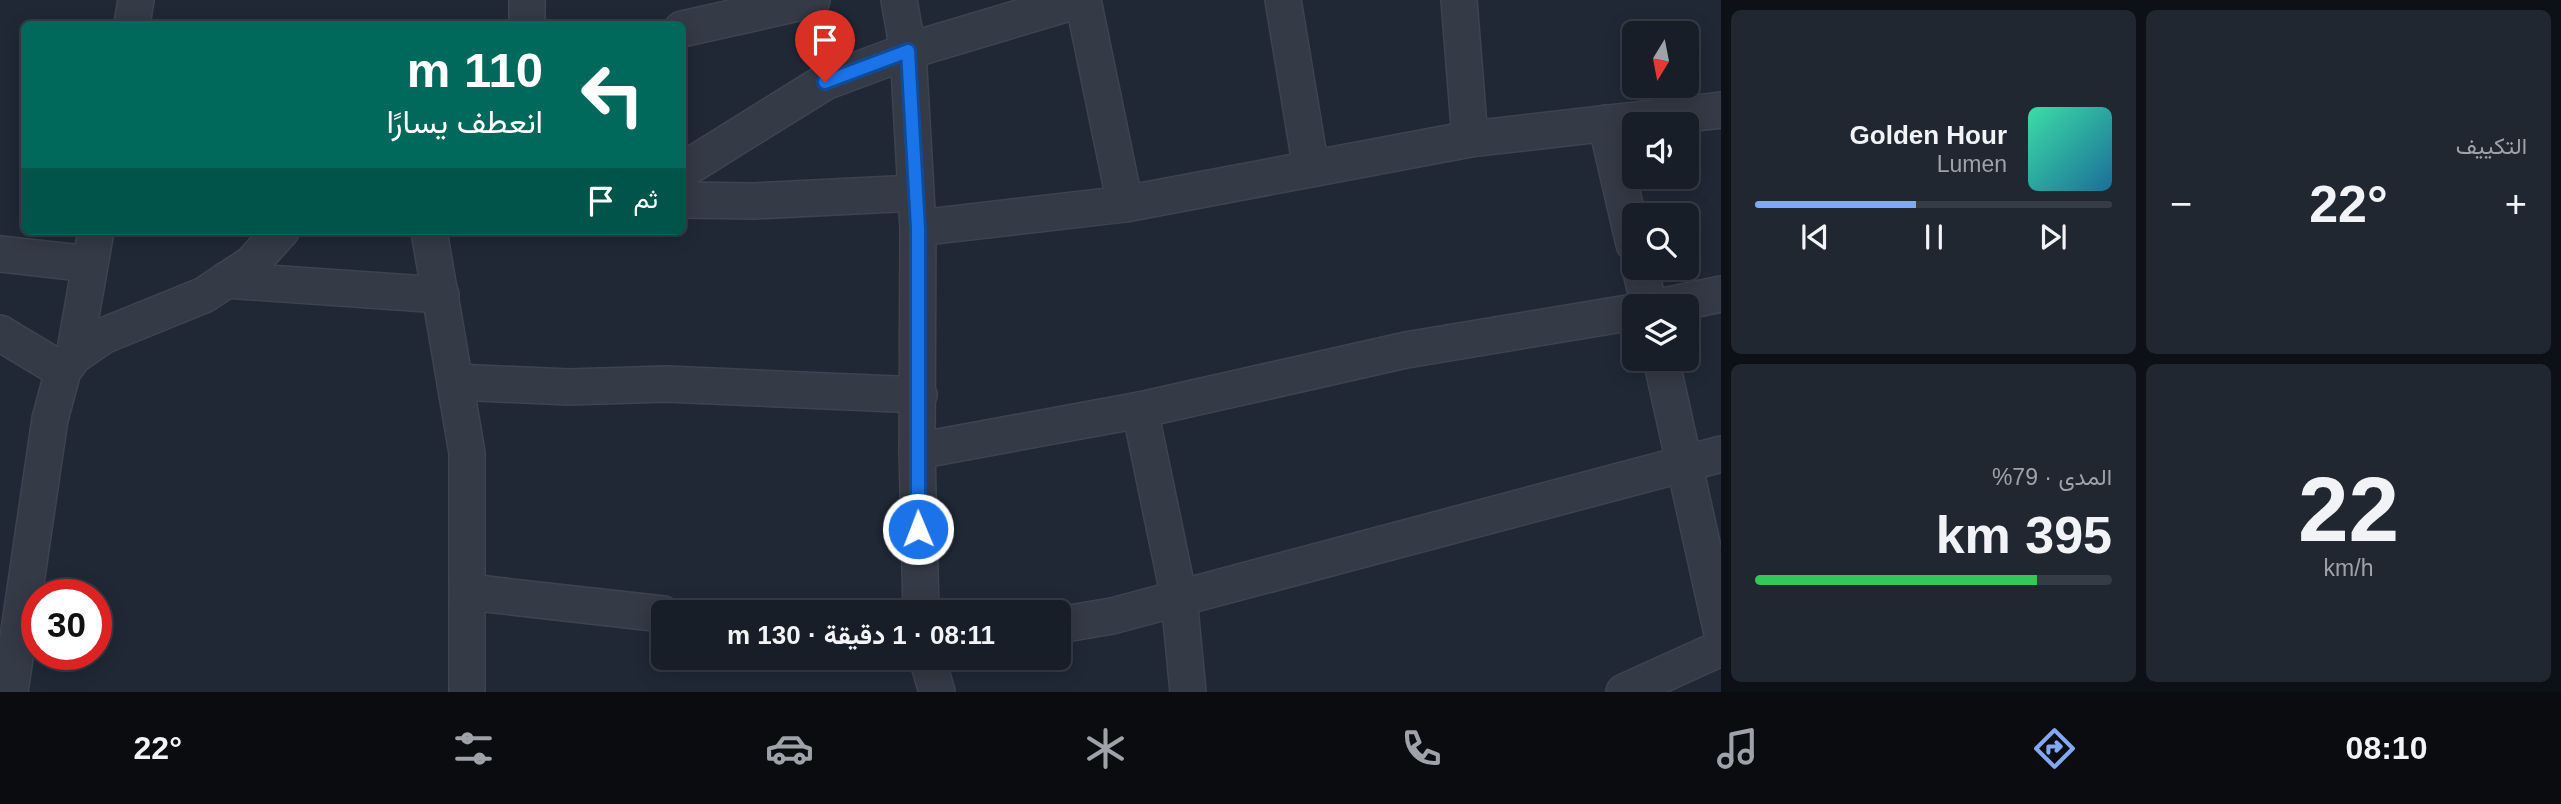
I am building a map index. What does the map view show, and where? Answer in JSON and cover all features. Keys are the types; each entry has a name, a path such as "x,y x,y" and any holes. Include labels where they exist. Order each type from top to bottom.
{"street":[{"path":"132,21 136,0"},
{"path":"527,0 527,21"},
{"path":"686,28 812,0"},
{"path":"899,0 908,51 918,228 917,451 921,600"},
{"path":"686,169 825,82 908,51 1081,0 1125,204"},
{"path":"1283,0 1311,169"},
{"path":"1459,0 1470,139"},
{"path":"918,228 1125,204 1470,139 1721,110"},
{"path":"1606,123 1625,203"},
{"path":"686,200 754,201 915,193"},
{"path":"69,364 103,336 204,295 251,264 277,235"},
{"path":"430,235 467,453 467,692"},
{"path":"0,254 93,247 69,364 50,419 10,631 10,692"},
{"path":"226,280 441,295"},
{"path":"1699,299 1721,294"},
{"path":"917,451 1140,410 1406,349 1622,314"},
{"path":"0,333 69,364"},
{"path":"1663,371 1682,464 1721,629"},
{"path":"455,382 569,387 666,384 919,395"},
{"path":"1140,410 1179,598 1188,692"},
{"path":"1071,623 1179,598 1721,454"},
{"path":"468,592 651,613"},
{"path":"1624,692 1721,648"},
{"path":"931,670 937,692"}],"route":[{"path":"825,82 908,51 918,228 918,529"}]}
